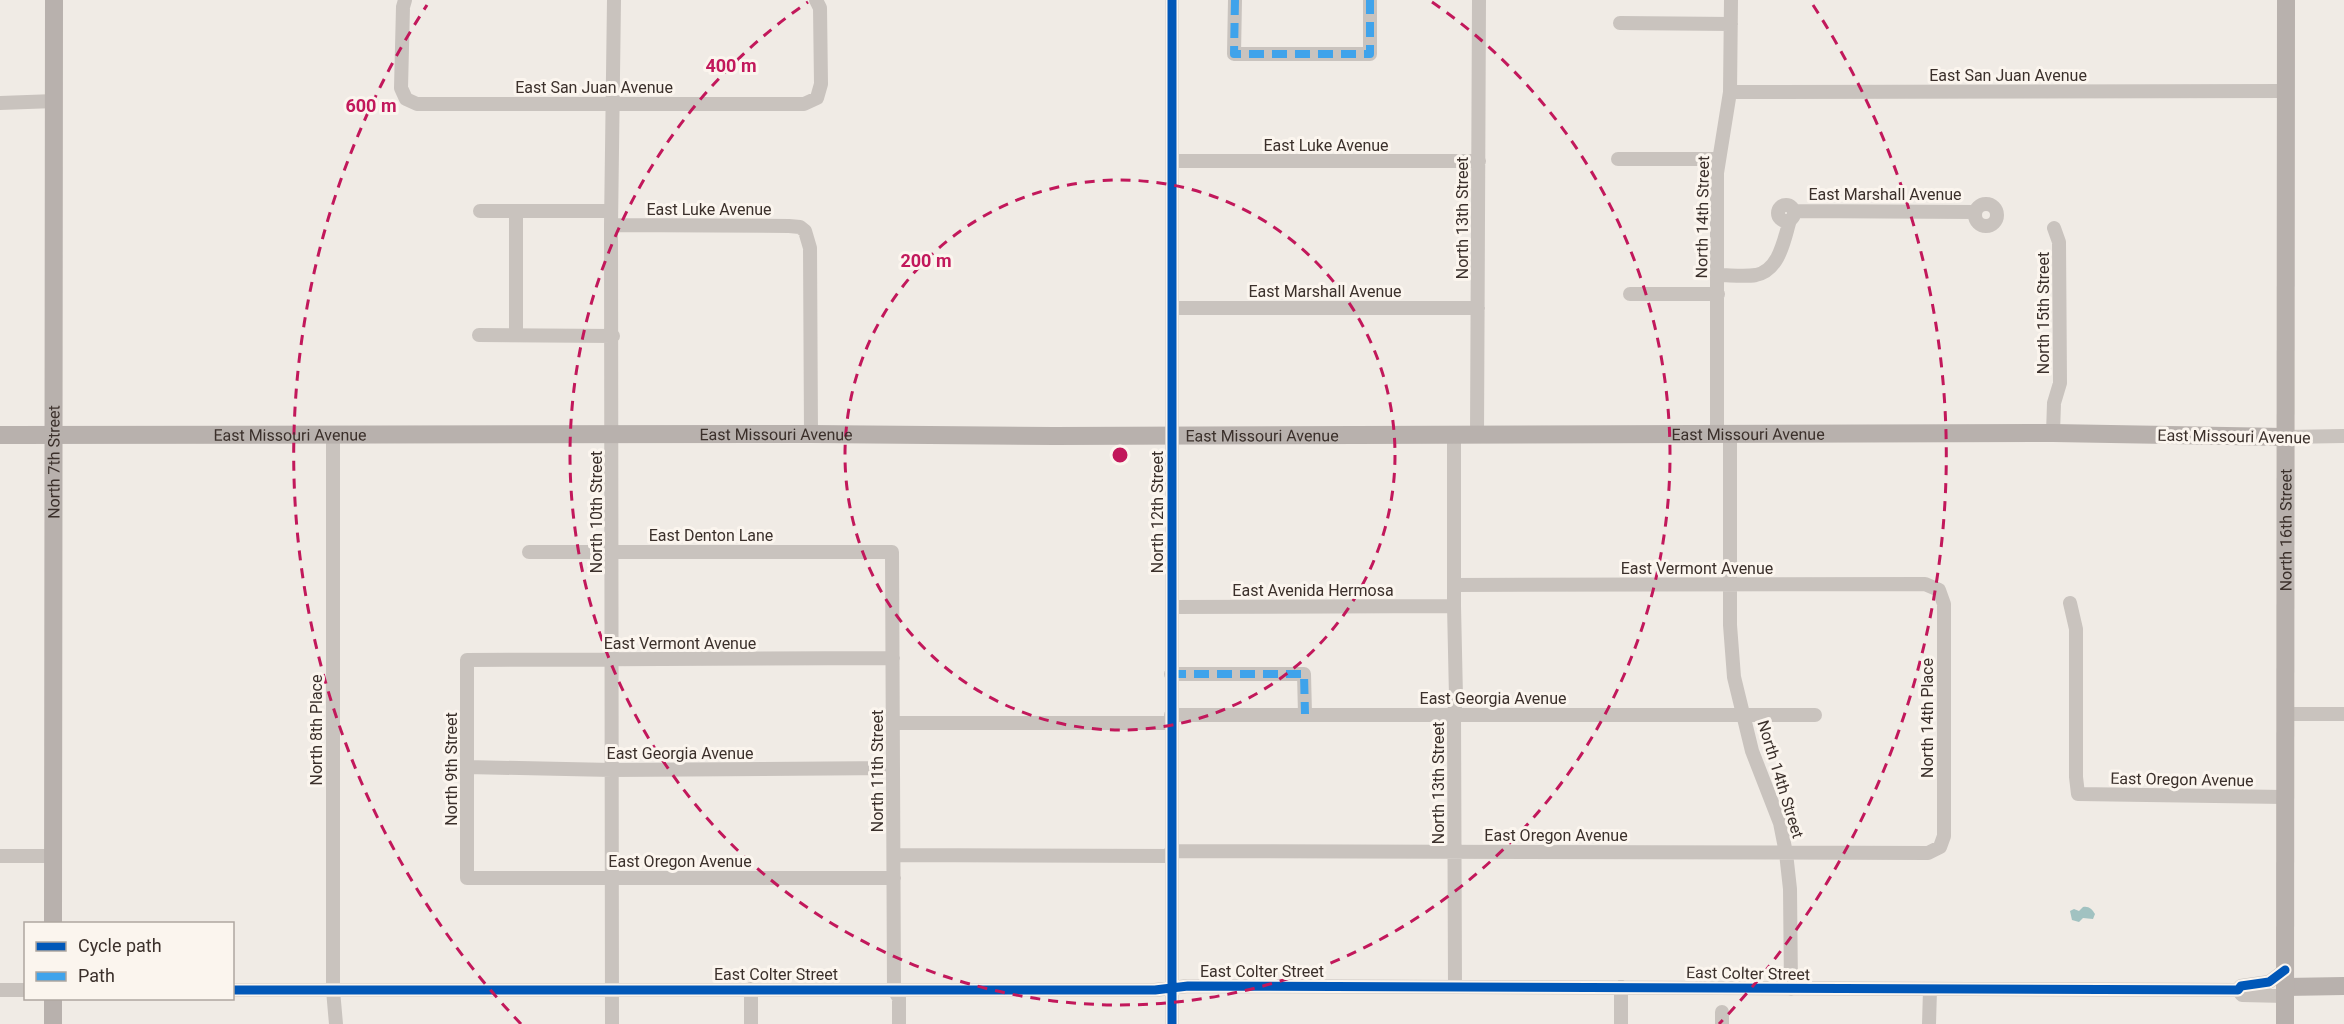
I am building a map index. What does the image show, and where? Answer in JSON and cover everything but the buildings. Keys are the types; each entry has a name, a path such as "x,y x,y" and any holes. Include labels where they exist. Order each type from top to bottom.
{"main road":[{"name":"North 7th Street","path":"53,922 54,0"},
{"name":"North 16th Street","path":"2285,1024 2286,0"},
{"name":"East Missouri Avenue","path":"0,435 1477,436 2053,433 2284,437"},
{"name":"East Colter Street","path":"2285,984 2344,986"},
{"path":"53,1000 53,1024"}],"street":[{"name":"East San Juan Avenue","path":"405,0 401,88 406,99 417,104 804,104 817,98 821,84 820,8 816,0"},
{"name":"North 10th Street","path":"612,1024 613,336 611,218 614,0"},
{"name":"North 12th Street","path":"1172,0 1172,1024"},
{"path":"1235,0 1233,54 1370,54 1370,0"},
{"name":"North 13th Street","path":"1477,436 1479,0"},
{"name":"North 14th Street","path":"1731,0 1730,92 1719,159 1718,275 1730,626 1734,676 1752,751 1780,823 1786,853 1790,889 1791,990"},
{"path":"1620,23 1731,24"},
{"name":"East San Juan Avenue","path":"1730,92 2286,92"},
{"path":"0,103 55,101"},
{"path":"1618,159 1719,159"},
{"name":"East Luke Avenue","path":"1172,161 1479,161"},
{"name":"East Luke Avenue","path":"480,211 800,227 805,231 810,248 811,434"},
{"path":"516,211 516,335"},
{"name":"East Marshall Avenue","path":"1718,275 1757,275 1768,270 1781,250 1792,216 1975,212"},
{"name":"North 15th Street","path":"2053,433 2054,403 2060,382 2059,242 2054,228"},
{"path":"1630,294 1718,294"},
{"name":"East Marshall Avenue","path":"1172,308 1478,308"},
{"path":"479,335 613,336"},
{"name":"North 13th Street","path":"1454,435 1455,986"},
{"name":"North 8th Place","path":"333,436 333,990 336,1024"},
{"name":"East Missouri Avenue","path":"2284,437 2344,436"},
{"name":"East Denton Lane","path":"529,552 892,552"},
{"name":"North 11th Street","path":"892,552 894,990 899,998 898,1024"},
{"name":"East Vermont Avenue","path":"1454,585 1925,584 1939,590"},
{"name":"North 14th Place","path":"1939,590 1944,604 1944,836 1940,847"},
{"name":"East Oregon Avenue","path":"2070,603 2076,629 2078,794 2284,797"},
{"name":"East Avenida Hermosa","path":"1172,607 1454,606"},
{"name":"East Vermont Avenue","path":"467,660 893,658"},
{"name":"North 9th Street","path":"467,660 467,878"},
{"path":"1172,674 1304,674 1305,714"},
{"name":"East Georgia Avenue","path":"893,723 1171,719 1305,714 1815,715"},
{"path":"2284,714 2344,714"},
{"name":"East Georgia Avenue","path":"467,767 612,770 893,768"},
{"name":"East Oregon Avenue","path":"894,855 1454,850 1928,853 1940,847"},
{"path":"0,856 53,856"},
{"name":"East Oregon Avenue","path":"467,878 894,878"},
{"name":"East Colter Street","path":"2238,990 2241,986 2269,982 2285,984"},
{"name":"East Colter Street","path":"234,990 1155,990 1188,986 1455,986 1791,990 2238,990 2242,994 2285,984"},
{"path":"1622,987 1622,1024"},
{"path":"751,989 751,1024"},
{"path":"0,990 24,990"},
{"path":"1929,1024 1930,990"}],"water":[{"path":"2083,907 2089,907 2093,911 2095,914 2093,919 2083,918 2079,922 2072,920 2070,911 2074,909 2079,911"}],"marked path":[{"path":"1235,0 1234,54 1370,54 1370,0"},
{"path":"1171,674 1304,674 1305,714"}],"cycle path":[{"path":"1172,0 1172,1024"},
{"path":"234,990 1155,990 1188,986 2238,990 2241,986 2269,982 2285,970"}]}
